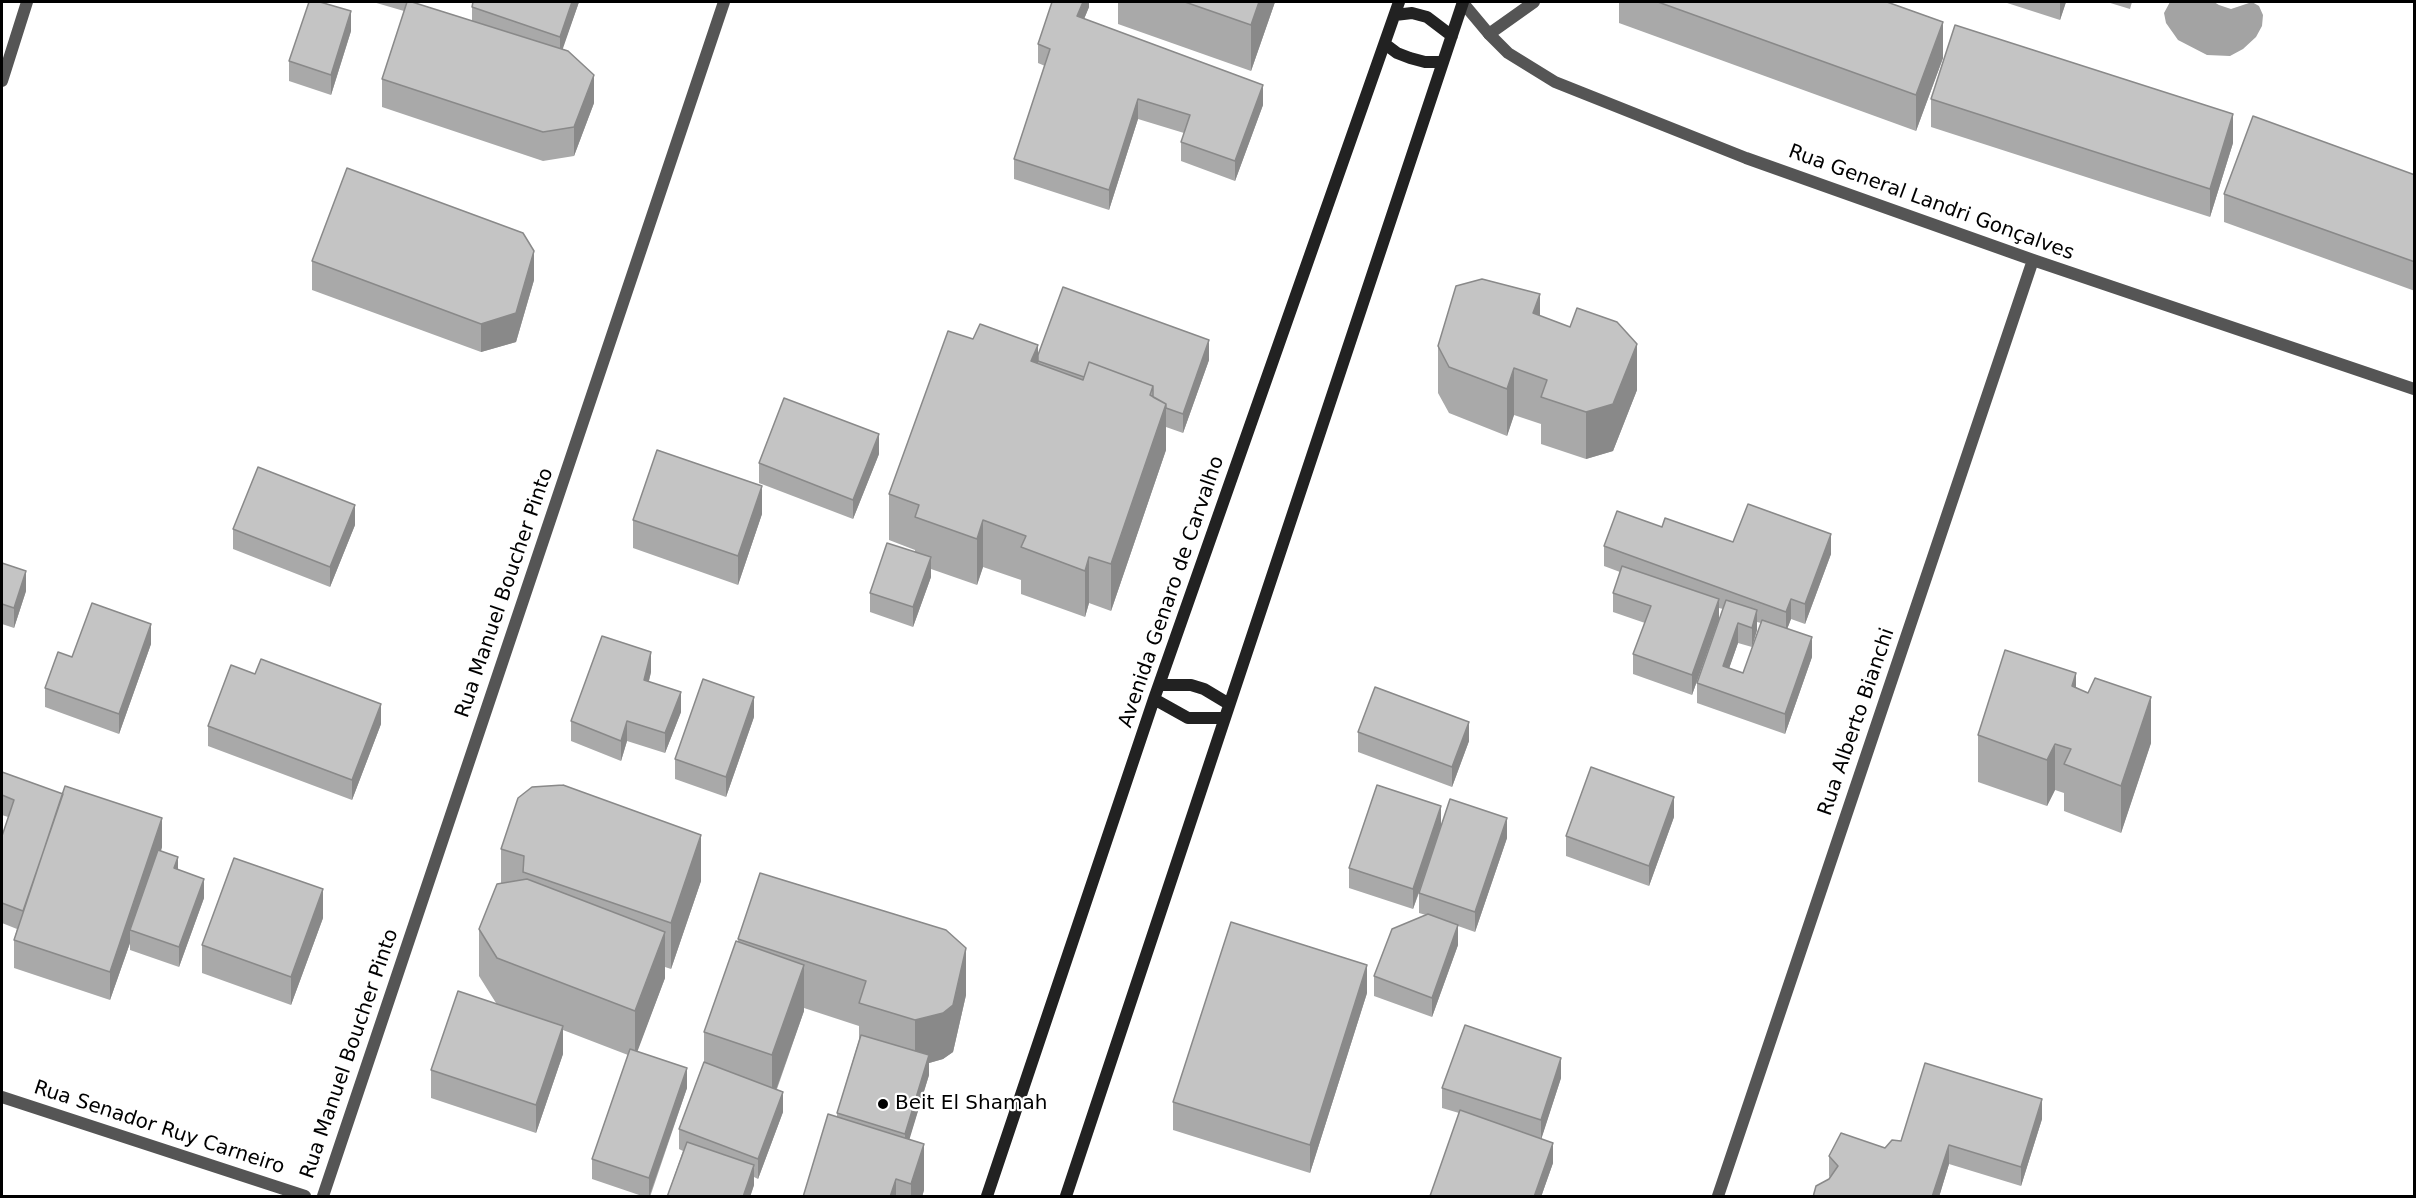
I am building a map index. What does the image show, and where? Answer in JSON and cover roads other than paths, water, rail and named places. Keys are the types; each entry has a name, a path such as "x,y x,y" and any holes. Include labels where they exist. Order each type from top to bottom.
{"street":[{"path":"2,81 27,2"},
{"name":"Rua Manuel Boucher Pinto","path":"323,1197 724,2"},
{"name":"Avenida Genaro de Carvalho","path":"987,1197 1154,699 1399,2"},
{"path":"1066,1197 1223,718 1463,2"},
{"name":"Rua General Landri Gonçalves","path":"1463,2 1508,53 1555,82 1746,158 2033,260 2415,389"},
{"path":"1489,34 1534,2"},
{"path":"1395,15 1412,14 1427,17 1452,36"},
{"path":"1385,45 1396,53 1410,58 1425,62 1443,62"},
{"name":"Rua Alberto Bianchi","path":"1718,1197 2033,260"},
{"path":"1159,685 1191,685 1204,689 1228,704"},
{"path":"1154,699 1188,718 1223,718"},
{"name":"Rua Senador Ruy Carneiro","path":"2,1097 305,1197"}],"place":[{"name":"Beit El Shamah","path":"883,1104"}]}
